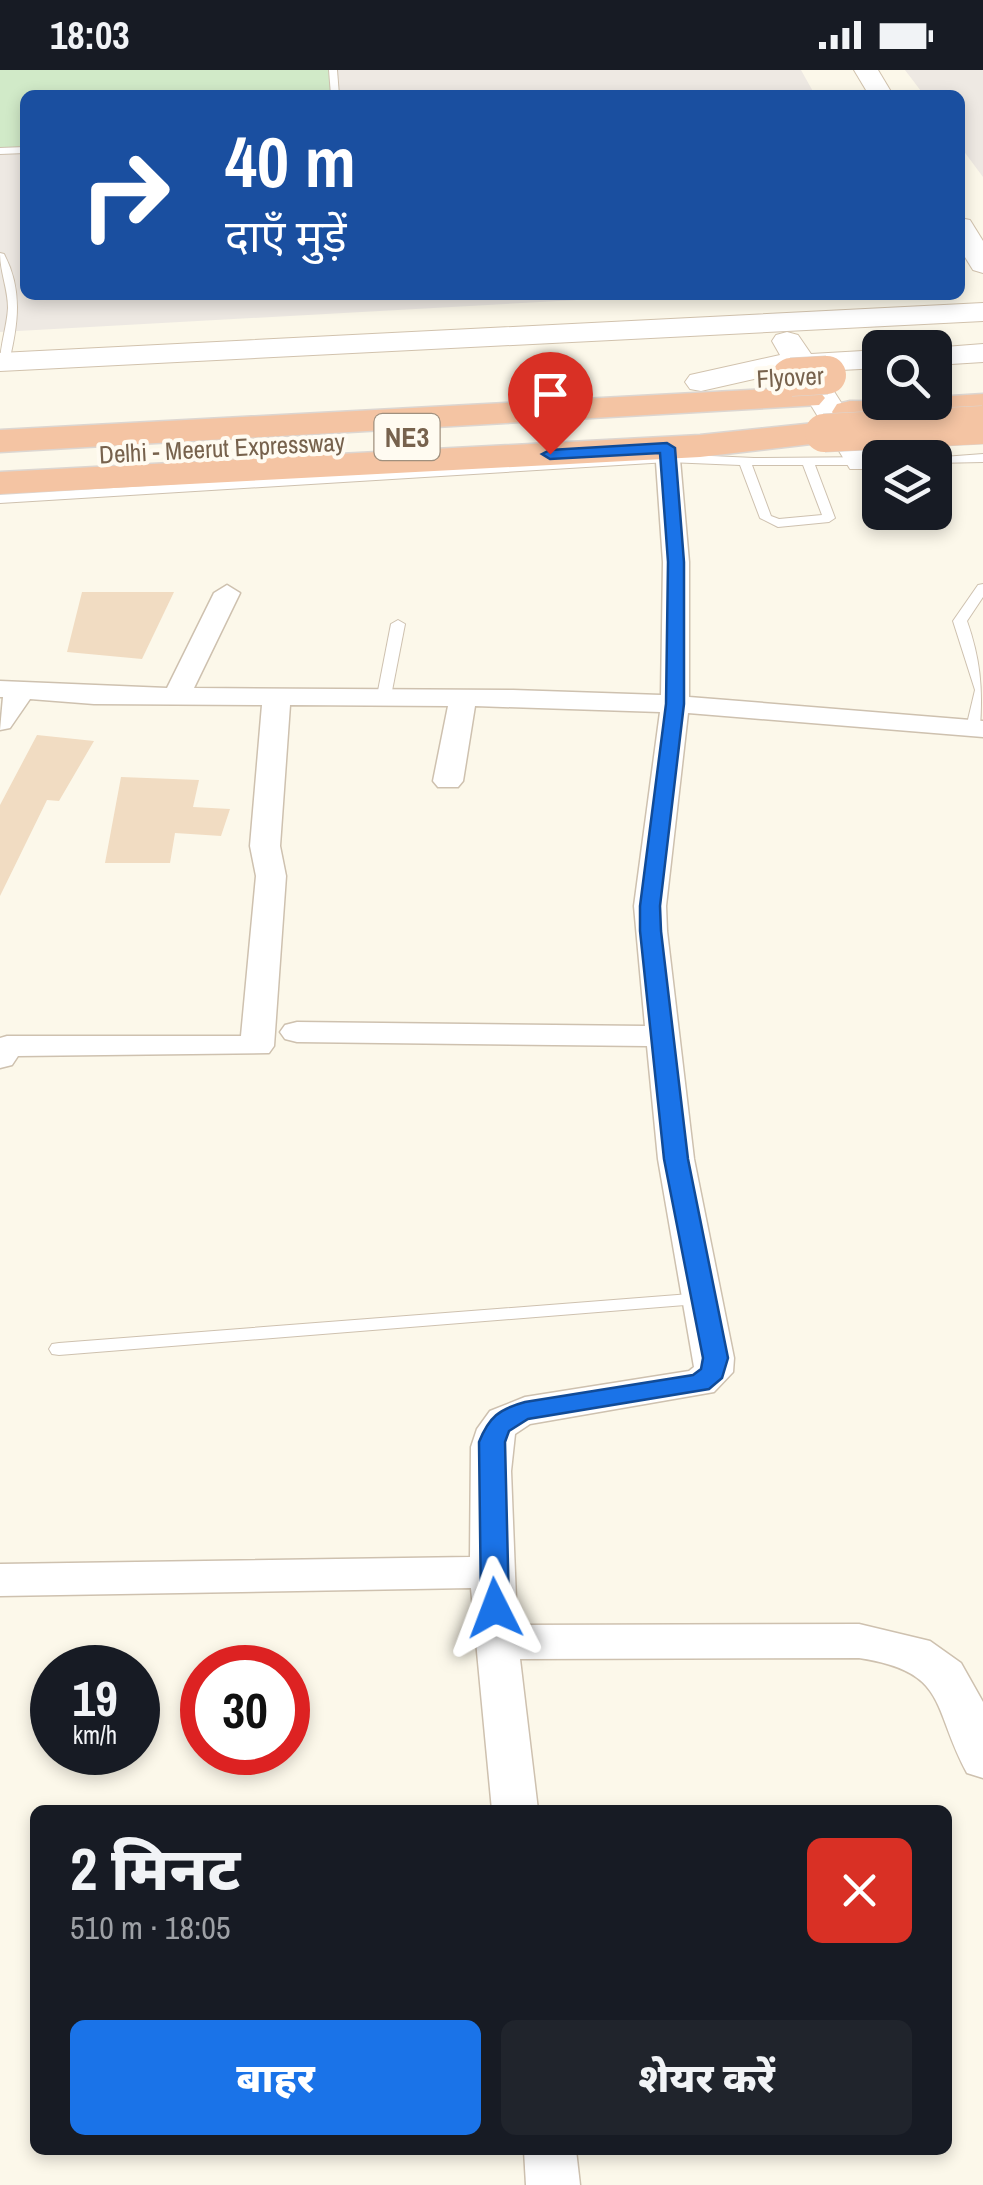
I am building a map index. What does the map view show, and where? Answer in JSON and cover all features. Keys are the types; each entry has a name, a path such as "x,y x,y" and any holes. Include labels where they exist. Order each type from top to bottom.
{"highway":[{"path":"952,369 983,367"},
{"name":"Flyover","path":"0,417 701,382 829,417 983,425"},
{"name":"Flyover","path":"829,417 862,388"},
{"path":"952,390 983,388"},
{"name":"Delhi - Meerut Expressway","path":"0,460 829,417 983,405"},
{"name":"Delhi - Meerut Expressway","path":"0,441 829,417"},
{"path":"0,483 668,453 829,417"}],"main road":[{"path":"965,234 983,264"},
{"path":"2,362 777,324 972,304"},
{"path":"777,324 829,417"},
{"path":"952,355 983,353"},
{"path":"829,417 862,379"},
{"path":"829,417 983,438"}],"street":[{"path":"514,1805 493,1572 492,1442 498,1426 509,1416 525,1411 700,1383 713,1372 716,1358 676,1159 650,906 675,704 676,562 668,453"},
{"path":"177,696 227,593"},
{"path":"0,722 10,691 675,704 978,728"},
{"path":"0,1058 7,1046 257,1046 271,876 265,846 277,696"},
{"path":"448,781 463,698"},
{"path":"297,1032 662,1036"},
{"path":"0,1580 493,1572"},
{"path":"498,1642 860,1640 898,1645 937,1664 952,1680 983,1760"},
{"path":"551,2155 554,2185"}],"lane":[{"path":"0,256 11,278 15,310 2,362"},
{"path":"0,499 668,453 745,462 829,417 829,518 778,523 766,518 745,462"},
{"path":"952,459 983,458"},
{"path":"978,728 980,677 960,621 983,588"},
{"path":"384,696 398,624"},
{"path":"60,1349 704,1299"}],"shaded area":[{"path":"0,70 801,70 812,90 20,90 20,300 578,300 0,332"},
{"path":"905,70 983,70 983,177 965,153 965,90 920,90"}],"green space":[{"path":"0,70 330,70 332,90 20,90 20,150 0,151"}],"building":[{"path":"82,592 174,592 142,659 67,652"},
{"path":"37,735 94,741 59,801 47,800 0,896 0,805"},
{"path":"121,777 199,780 193,807 230,809 221,836 175,833 170,863 105,863"}],"route":[{"path":"495,1608 490,1524 492,1442 498,1426 509,1416 525,1411 700,1383 713,1372 716,1358 676,1159 651,931 650,906 675,704 676,562 667,448 550,454"}]}
